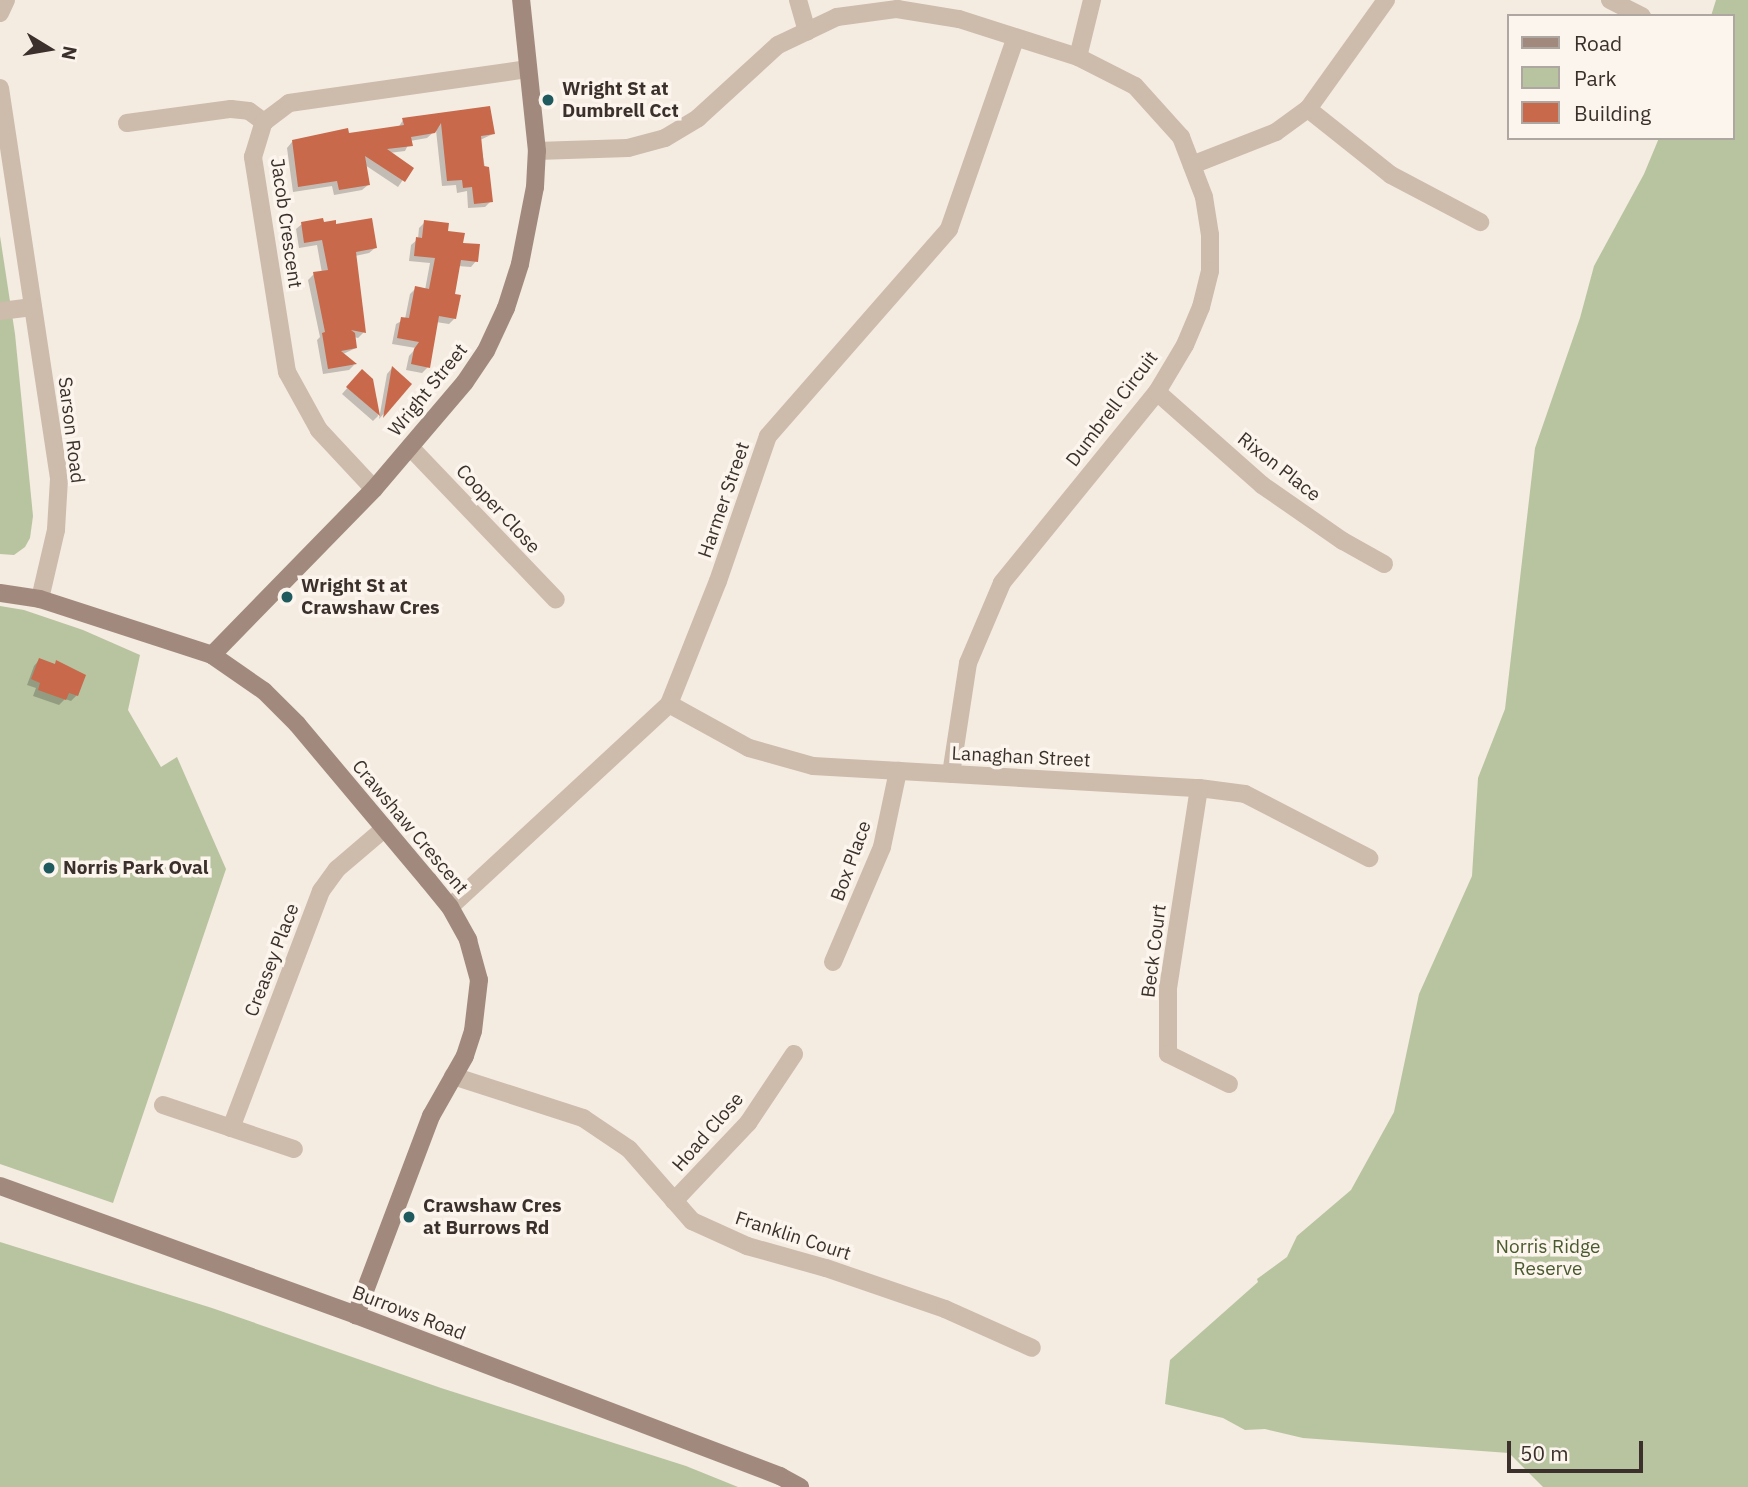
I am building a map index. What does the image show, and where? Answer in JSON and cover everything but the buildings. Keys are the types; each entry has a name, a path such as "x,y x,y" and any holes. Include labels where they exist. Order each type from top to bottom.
{"street":[{"path":"0,13 6,0"},
{"name":"Wright Street","path":"212,655 374,489 465,382 486,351 506,308 529,224 537,151 521,0"},
{"path":"798,0 807,32"},
{"path":"1079,57 1092,0"},
{"path":"1192,165 1276,132 1308,109 1386,0"},
{"path":"1610,0 1638,14"},
{"name":"Dumbrell Circuit","path":"537,151 628,148 665,138 698,118 778,45 837,17 897,9 959,19 1079,57 1135,86 1181,137 1204,197 1210,271 1201,307 1185,345 1157,392 1002,583 968,663 951,775"},
{"name":"Harmer Street","path":"450,907 669,704 718,581 768,436 949,229 1015,38"},
{"path":"127,123 231,109 248,111 264,122 289,103 527,69"},
{"name":"Sarson Road","path":"0,88 59,479 57,530 40,598"},
{"path":"1308,109 1391,175 1480,222"},
{"name":"Jacob Crescent","path":"264,122 253,157 288,372 319,429 374,489"},
{"path":"0,311 33,307"},
{"name":"Rixon Place","path":"1157,392 1262,485 1343,541 1384,564"},
{"name":"Cooper Close","path":"410,447 556,600"},
{"name":"Crawshaw Crescent","path":"0,593 40,598 212,655 264,691 385,828 450,907 468,940 479,980 473,1031 431,1116 356,1315"},
{"name":"Lanaghan Street","path":"669,704 749,748 813,765 1199,788 1245,794 1369,858"},
{"name":"Box Place","path":"833,962 882,847 898,771"},
{"name":"Beck Court","path":"1199,788 1168,988 1168,1054 1229,1084"},
{"name":"Creasey Place","path":"231,1128 321,891 337,869 385,828"},
{"name":"Hoad Close","path":"674,1201 748,1123 794,1054"},
{"name":"Franklin Court","path":"453,1076 583,1118 629,1149 692,1221 747,1246 826,1268 945,1309 1032,1348"},
{"path":"163,1105 293,1149"},
{"name":"Burrows Road","path":"0,1186 356,1315 780,1476 800,1487"}],"green space":[{"name":"Norris Ridge Reserve","path":"1716,0 1748,0 1748,1487 1543,1487 1509,1453 1303,1438 1265,1429 1245,1430 1223,1418 1165,1404 1170,1360 1258,1282 1257,1279 1287,1257 1297,1236 1351,1190 1394,1112 1419,994 1472,876 1478,778 1505,709 1535,448 1580,318 1594,266 1644,174 1658,140 1734,140 1734,14 1712,14"},
{"path":"0,236 15,334 33,516 30,538 25,547 14,555 0,554"},
{"path":"0,606 24,610 83,630 140,655 128,710 161,767 177,757 226,869 113,1203 0,1164"},
{"path":"0,1242 212,1308 441,1388 686,1466 738,1487 0,1487"}],"place":[{"name":"Wright St at Dumbrell Cct","path":"548,100"},
{"name":"Wright St at Crawshaw Cres","path":"287,597"},
{"name":"Norris Park Oval","path":"49,868"},
{"name":"Crawshaw Cres at Burrows Rd","path":"409,1217"}]}
